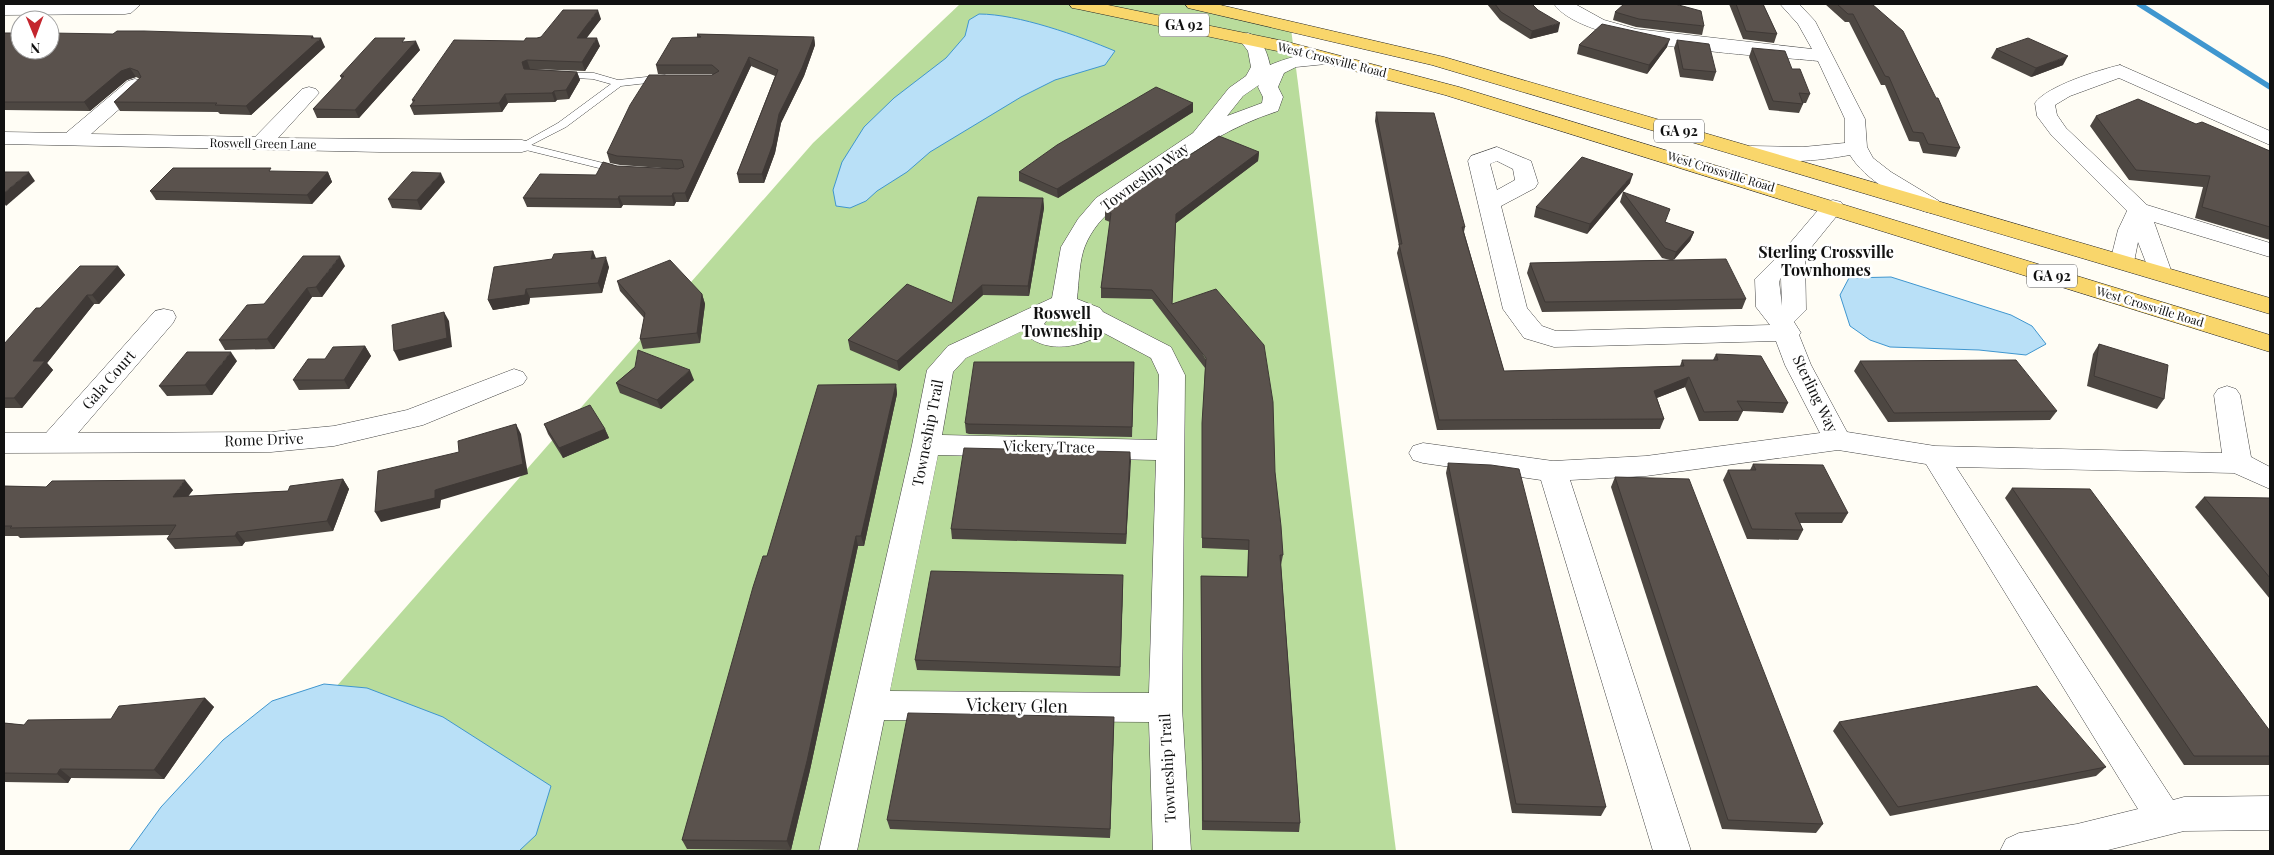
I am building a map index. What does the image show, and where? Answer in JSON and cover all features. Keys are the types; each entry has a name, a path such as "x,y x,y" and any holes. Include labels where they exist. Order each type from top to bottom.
{"main road":[{"name":"West Crossville Road","path":"1078,4 1248,39 1522,111 2270,344"},
{"name":"West Crossville Road","path":"1194,4 1438,61 2270,306"}],"street":[{"path":"4,10 125,9 132,4"},
{"path":"1563,4 1597,24 1625,34 1825,56"},
{"path":"1789,4 1806,20 1825,56 1855,119 1856,147 1865,162 1883,177 1932,206"},
{"path":"1248,39 1269,68 1293,62 1330,59"},
{"name":"Towneship Way","path":"1200,137 1218,117 1236,92 1269,68"},
{"name":"Towneship Way","path":"1064,302 1073,247 1092,217 1104,204 1200,137 1248,114 1271,107 1273,97 1268,87 1269,68"},
{"path":"2160,273 2139,210 2059,132 2047,116 2046,103 2063,92 2120,71 2270,140"},
{"path":"72,139 135,85"},
{"path":"260,144 309,93"},
{"name":"Roswell Green Lane","path":"4,138 260,144 522,146"},
{"path":"1751,152 1793,155 1833,152 1856,147"},
{"path":"1490,203 1527,183 1523,166 1497,154 1479,161 1515,309 1533,332 1554,339 1784,327 1794,310 1793,254 1834,207"},
{"path":"2139,210 2270,250"},
{"path":"2122,262 2129,230 2139,210"},
{"name":"Towneship Trail","path":"838,851 926,445 940,370 957,352 1064,302 1091,314 1162,353 1172,375 1165,708 1172,851"},
{"path":"1037,316 1030,325 1034,332 1052,338 1071,338 1084,334 1095,327 1096,320 1091,314"},
{"name":"Gala Court","path":"54,442 164,317"},
{"name":"Sterling Way","path":"1784,327 1798,365 1838,440"},
{"name":"Rome Drive","path":"4,443 271,442 334,436 413,418 514,378"},
{"path":"2227,396 2238,463"},
{"path":"1423,453 1553,471 1646,466 1838,440 1935,456 2238,463 2270,479"},
{"name":"Vickery Trace","path":"926,445 1171,450"},
{"path":"1935,456 2165,819"},
{"path":"1553,471 1672,851"},
{"name":"Vickery Glen","path":"870,705 1165,708"},
{"path":"2019,851 2077,841 2184,814 2270,813"}],"lane":[{"path":"548,75 594,76 618,84 680,78"},
{"path":"522,146 562,125 618,84"},
{"path":"522,146 628,170"}],"green space":[{"path":"960,4 1213,4 1290,21 1396,851 192,851 813,143"}],"water":[{"path":"979,14 1030,22 1115,51 1105,65 1055,80 1021,97 930,152 907,172 877,191 866,201 850,208 836,206 833,190 842,162 864,127 894,98 946,58 965,36 969,20"},
{"path":"1891,277 2011,315 2032,326 2046,344 2026,355 1979,350 1890,347 1870,340 1850,326 1840,295 1849,278"},
{"path":"324,684 367,688 443,717 551,786 536,835 519,851 129,851 161,807 223,740 272,701"}],"building":[{"path":"1495,4 1532,4 1538,10 1560,23 1532,31 1501,12"},
{"path":"1624,4 1675,4 1701,11 1704,26 1639,19 1615,12"},
{"path":"1736,4 1763,4 1777,34 1746,31"},
{"path":"1837,4 1872,4 1903,31 1936,98 1938,98 1960,148 1928,144 1923,133 1913,132 1889,77 1885,76 1853,14 1848,14"},
{"path":"563,10 598,10 577,38 597,38 582,62 527,60 522,62 524,69 577,72 566,90 554,91 552,93 505,94 499,103 410,106 415,100 412,100 454,40 524,41 526,38 541,37"},
{"path":"1602,24 1670,39 1649,65 1579,45"},
{"path":"117,31 144,31 313,36 311,38 321,38 246,106 215,105 217,103 114,102 141,77 138,71 130,68 121,71 84,102 4,102 4,33 10,33 10,60 60,60 60,33 113,34"},
{"path":"697,34 814,37 802,68 779,114 773,144 762,174 737,174 778,70 749,57 685,193 673,193 672,196 619,196 618,199 523,198 540,174 596,175 603,162 617,166 678,169 684,167 682,160 617,156 607,153 630,105 649,75 712,75 719,71 712,65 656,65 672,38 701,37"},
{"path":"375,38 405,38 402,42 416,41 355,110 313,109 344,76 340,76"},
{"path":"2028,38 2068,56 2036,68 1996,49"},
{"path":"1677,40 1709,44 1716,72 1683,69"},
{"path":"1752,48 1785,51 1792,69 1800,69 1810,94 1799,93 1803,104 1773,101"},
{"path":"1156,87 1193,103 1057,189 1019,172 1057,145"},
{"path":"2138,99 2196,124 2202,122 2270,151 2270,227 2202,207 2210,176 2136,170 2096,116"},
{"path":"1376,112 1434,113 1465,227 1462,227 1504,371 1684,366 1682,360 1718,360 1716,354 1761,356 1788,403 1737,401 1743,411 1704,412 1689,377 1654,391 1664,419 1439,420 1399,244 1402,244"},
{"path":"1219,136 1259,152 1176,214 1172,304 1216,289 1264,345 1273,402 1275,472 1283,555 1280,555 1300,823 1203,821 1201,576 1248,577 1249,540 1202,538 1202,423 1206,358 1152,290 1101,288 1111,213 1105,211"},
{"path":"1582,157 1633,174 1590,224 1536,207"},
{"path":"173,168 271,168 269,171 328,172 307,195 150,191"},
{"path":"4,172 29,172 4,193"},
{"path":"412,172 441,173 417,200 388,199"},
{"path":"1623,192 1670,209 1665,222 1694,232 1676,252 1665,248"},
{"path":"978,197 1043,198 1028,286 982,285 897,361 848,340 907,284 952,303"},
{"path":"593,251 591,259 606,257 598,283 526,289 525,295 488,300 494,267 552,259 554,254"},
{"path":"303,256 340,256 316,287 307,288 267,339 219,340 247,305 264,304"},
{"path":"1726,259 1746,299 1545,302 1530,263"},
{"path":"670,260 702,294 697,333 640,339 645,313 617,281"},
{"path":"80,266 118,266 92,295 87,295 33,361 45,361 14,398 4,398 4,344 36,308 40,308"},
{"path":"444,312 447,338 394,351 392,325"},
{"path":"2099,344 2168,365 2164,399 2094,376"},
{"path":"365,346 344,380 293,380 308,359 325,359 333,347"},
{"path":"638,350 690,370 657,400 616,383 635,367"},
{"path":"187,352 231,352 205,385 159,386"},
{"path":"2016,360 2057,411 1894,413 1860,361"},
{"path":"974,362 1134,362 1132,427 965,423"},
{"path":"896,384 861,536 856,536 807,761 787,841 682,840 753,587 763,556 767,556 818,385"},
{"path":"590,405 605,429 559,448 544,424"},
{"path":"516,424 523,464 435,490 435,498 375,512 378,471 459,452 458,441"},
{"path":"964,448 1130,452 1126,534 951,529"},
{"path":"1448,463 1491,465 1519,469 1606,807 1516,804"},
{"path":"1753,464 1823,465 1848,513 1795,513 1803,530 1752,529 1728,470 1756,470"},
{"path":"1615,477 1689,479 1823,824 1728,820"},
{"path":"343,479 327,521 237,532 235,536 167,539 176,525 10,528 12,526 4,526 4,486 46,487 52,481 185,480 173,497 288,491 290,486"},
{"path":"2012,488 2090,489 2270,731 2270,756 2194,756"},
{"path":"2204,497 2270,498 2270,578"},
{"path":"931,571 1123,575 1120,667 915,660"},
{"path":"2037,686 2106,767 1898,807 1839,722"},
{"path":"205,698 154,770 60,769 57,774 4,773 4,723 24,725 28,720 111,719 119,706"},
{"path":"908,713 1114,717 1110,829 887,820"}],"waterway":[{"path":"2139,4 2270,87"}],"district":[{"name":"Sterling Crossville Townhomes","path":"1826,261"},
{"name":"Roswell Towneship","path":"1062,322"}]}
